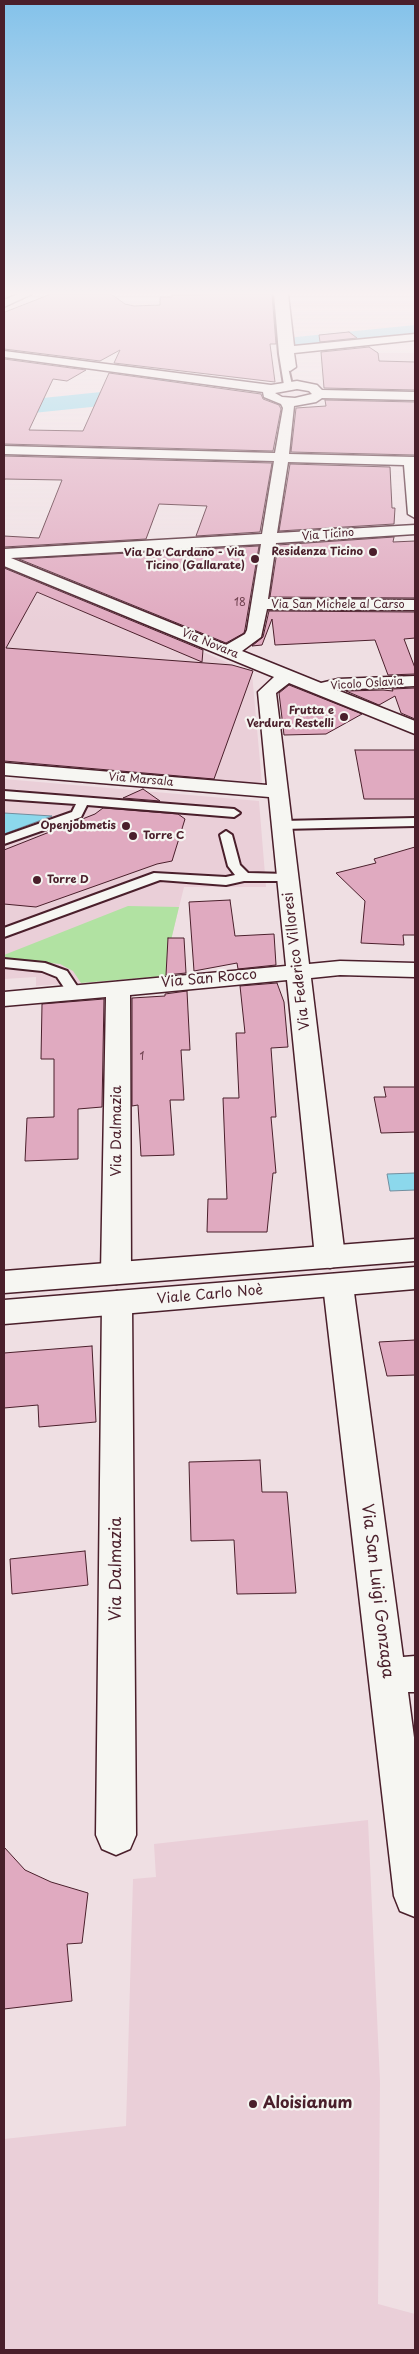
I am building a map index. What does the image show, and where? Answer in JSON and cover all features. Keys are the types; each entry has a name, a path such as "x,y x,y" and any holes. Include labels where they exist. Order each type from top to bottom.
{"street":[{"path":"226,651 240,646 252,637 260,604 289,408 287,404"},
{"path":"4,450 413,461 415,514"},
{"name":"Via Ticino","path":"7,560 31,551 415,530"},
{"name":"Via Novara","path":"7,560 415,728"},
{"name":"Via San Michele al Carso","path":"260,604 415,605"},
{"name":"Via Federico Villoresi","path":"289,676 277,682 268,692 334,1271"},
{"name":"Vicolo Oslavia","path":"320,689 338,684 415,681"},
{"name":"Via Marsala","path":"4,769 278,792"},
{"name":"Via San Rocco","path":"4,999 340,968 415,970"},
{"name":"Via Dalmazia","path":"116,1835 118,988"},
{"name":"Viale Carlo Noè","path":"334,1271 415,1250"},
{"name":"Viale Carlo Noè","path":"4,1282 116,1288 334,1271 415,1278"},
{"name":"Via San Luigi Gonzaga","path":"334,1271 402,1675 415,1896"},
{"name":"Viale Carlo Noè","path":"4,1312 116,1288"}],"lane":[{"path":"4,795 234,814"},
{"path":"4,840 77,814 83,801"},
{"path":"282,825 415,822"},
{"path":"226,835 234,866 244,877"},
{"path":"4,933 159,876 226,881 244,877 288,878"},
{"path":"4,963 45,968 62,974 74,992"}],"shaded area":[{"path":"7,568 252,673 262,784 4,762 4,569"},
{"path":"4,779 259,801 266,887 184,887 167,956 166,976 36,986 36,977 4,979"},
{"name":"Aloisianum","path":"368,1820 380,2082 378,2304 415,2314 415,2350 4,2350 4,2139 126,2126 133,1879 156,1877 154,1844"}],"green space":[{"path":"128,906 179,907 167,957 166,976 81,983 73,971 60,964 4,958 4,955"}],"water":[{"path":"4,813 52,816 4,834"},
{"path":"415,1173 415,1190 390,1191 387,1174"}],"building":[{"path":"4,404 41,404 29,430 83,431 95,404 276,404 281,409 273,451 4,444"},
{"path":"326,404 415,404 415,455 291,452 296,408 326,406"},
{"path":"4,456 272,463 260,532 196,536 207,506 159,504 146,539 4,547 4,536 39,538 62,480 5,479 4,481"},
{"path":"290,464 390,467 392,508 395,508 394,524 279,531"},
{"path":"394,537 393,542 415,541 415,598 270,597 278,545"},
{"path":"259,546 244,633 226,643 19,559"},
{"path":"4,568 203,650 202,662 37,592 6,648 232,665 253,671 214,779 4,761"},
{"path":"269,611 415,612 415,638 404,639 415,668 415,674 388,675 375,640 275,645 272,619 262,645 252,646 263,637"},
{"path":"289,685 362,714 326,734 284,735 279,693"},
{"path":"415,688 415,719 401,713 395,696 379,705 346,691 393,691 392,689"},
{"path":"355,750 415,750 415,799 364,799"},
{"path":"143,789 160,801 123,798"},
{"path":"103,808 178,814 185,819 172,861 157,864 36,907 4,904 4,850 95,814"},
{"path":"415,847 415,935 403,935 404,945 361,943 365,901 336,873 376,863 374,859"},
{"path":"230,900 235,936 274,934 276,965 238,969 237,963 194,971 189,902"},
{"path":"168,938 184,938 186,973 166,975"},
{"path":"277,983 284,1002 288,1047 271,1048 276,1117 271,1117 276,1173 273,1173 267,1232 207,1232 208,1199 227,1199 223,1098 239,1098 236,1033 245,1033 240,986"},
{"path":"187,991 190,1050 181,1050 184,1100 170,1100 174,1155 141,1156 138,1105 132,1106 132,998 165,996 165,994"},
{"path":"104,999 102,1107 78,1109 78,1159 25,1161 27,1118 54,1117 54,1059 41,1059 42,1004"},
{"path":"384,1087 415,1087 415,1132 381,1133 374,1097 386,1097"},
{"path":"415,1340 415,1375 387,1376 379,1342"},
{"path":"92,1346 96,1422 39,1427 38,1405 4,1408 4,1353"},
{"path":"260,1460 262,1492 287,1492 296,1593 237,1594 234,1540 191,1541 189,1462"},
{"path":"85,1551 88,1585 12,1594 10,1559"},
{"path":"4,1847 25,1870 51,1882 88,1893 82,1943 67,1944 72,2001 4,2009"}],"waterway":[{"path":"4,409 54,404"}],"place":[{"name":"Residenza Ticino","path":"373,552"},
{"name":"Via Da Cardano - Via Ticino (Gallarate)","path":"255,559"},
{"name":"Frutta e Verdura Restelli","path":"344,717"},
{"name":"Openjobmetis","path":"126,826"},
{"name":"Torre C","path":"133,836"},
{"name":"Torre D","path":"37,880"},
{"name":"Aloisianum","path":"253,2104"}]}
